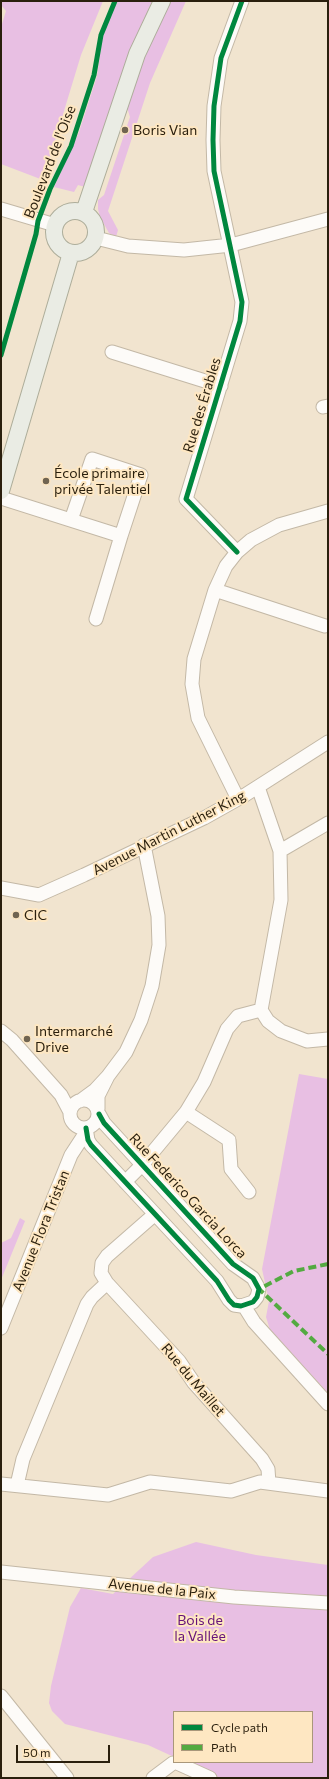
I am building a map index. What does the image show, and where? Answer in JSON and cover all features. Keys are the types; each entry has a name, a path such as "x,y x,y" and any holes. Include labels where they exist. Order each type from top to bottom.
{"main road":[{"path":"84,212 137,54 162,1"},
{"path":"74,210 84,212 90,216 95,223 96,238 88,249 78,253 71,253 62,249 57,244 54,236 55,225 60,217 68,212 74,210"},
{"path":"1,492 71,253"}],"street":[{"name":"Rue des Érables","path":"237,552 186,499 240,321 242,302 214,171 214,106 220,58 242,1"},
{"path":"1,209 55,225"},
{"path":"96,238 147,249 184,250 231,245 328,219"},
{"path":"112,352 221,386"},
{"path":"71,520 92,459 141,475 96,618"},
{"path":"1,498 121,536"},
{"path":"238,799 198,718 192,684 194,659 215,590 226,566 237,552 251,540 279,525 328,511"},
{"path":"215,590 325,626"},
{"name":"Avenue Martin Luther King","path":"1,888 39,895 84,875 144,845 204,818 258,787 328,742"},
{"path":"258,787 280,851 281,900 261,1010 268,1021 281,1031 307,1041 328,1039"},
{"path":"280,851 328,823"},
{"path":"144,845 158,916 159,944 152,986 141,1020 126,1052 108,1076 95,1090 72,1107 91,1145 217,1281 229,1300 237,1306 244,1306 254,1322 328,1404"},
{"path":"125,1182 142,1165 186,1112 204,1082 228,1029 238,1016 261,1010"},
{"path":"1,1031 12,1040 61,1095 81,1125"},
{"path":"81,1125 96,1122 98,1112 98,1096 108,1076"},
{"path":"61,1095 79,1101 90,1101 98,1112"},
{"name":"Rue Federico Garcia Lorca","path":"98,1112 104,1123 233,1264 251,1275 256,1281 259,1289 257,1297 253,1302 244,1306"},
{"path":"186,1112 229,1140 231,1169 249,1192"},
{"name":"Avenue Flora Tristan","path":"1,1328 72,1153 75,1139 81,1125"},
{"path":"72,1153 84,1146 91,1145"},
{"name":"Rue du Maillet","path":"155,1214 104,1259 101,1273 107,1282 179,1361 194,1383 262,1459 268,1470 269,1483"},
{"path":"17,1485 23,1459 87,1304 107,1282"},
{"path":"1,1484 108,1495 150,1482 230,1491 255,1483 269,1483 328,1491"},
{"name":"Avenue de la Paix","path":"1,1572 234,1597 326,1602"},
{"path":"1,1696 67,1778"},
{"path":"153,1778 173,1763 177,1763 210,1778"}],"green space":[{"path":"1,1 103,1 81,55 43,180 1,164 1,27 6,11 1,5"},
{"path":"117,1 152,1 124,69 85,187 78,185 74,192 54,187 79,132 97,76 103,33"},
{"path":"170,1 186,1 150,83 108,211 118,230 116,237 109,233 100,217 98,200 104,195 130,117 126,104 139,69"},
{"path":"299,1074 328,1079 328,1393 270,1330 266,1317 269,1301 262,1269"},
{"path":"20,1218 25,1221 1,1280 1,1243 11,1238"},
{"name":"Bois de la Vallée","path":"196,1542 256,1555 328,1565 328,1778 220,1778 187,1763 313,1763 313,1711 173,1711 173,1757 148,1745 65,1724 52,1711 49,1703 51,1686 70,1607 81,1588 113,1594 153,1557"}],"marked path":[{"path":"328,1264 294,1271 259,1289 328,1354"}],"cycle path":[{"name":"Boulevard de l'Oise","path":"1,355 36,234 38,221 50,189 71,146 94,75 101,35 115,1"},
{"path":"237,552 186,499 240,321 242,302 214,171 213,140 214,106 221,58 242,1"},
{"path":"86,1128 88,1140 91,1145 217,1281 229,1300 234,1305 241,1306 253,1302 257,1297 259,1289 253,1278 233,1264 104,1123 99,1114"}],"place":[{"name":"Boris Vian","path":"125,130"},
{"name":"École primaire privée Talentiel","path":"46,481"},
{"name":"CIC","path":"16,915"},
{"name":"Intermarché Drive","path":"27,1039"}]}
